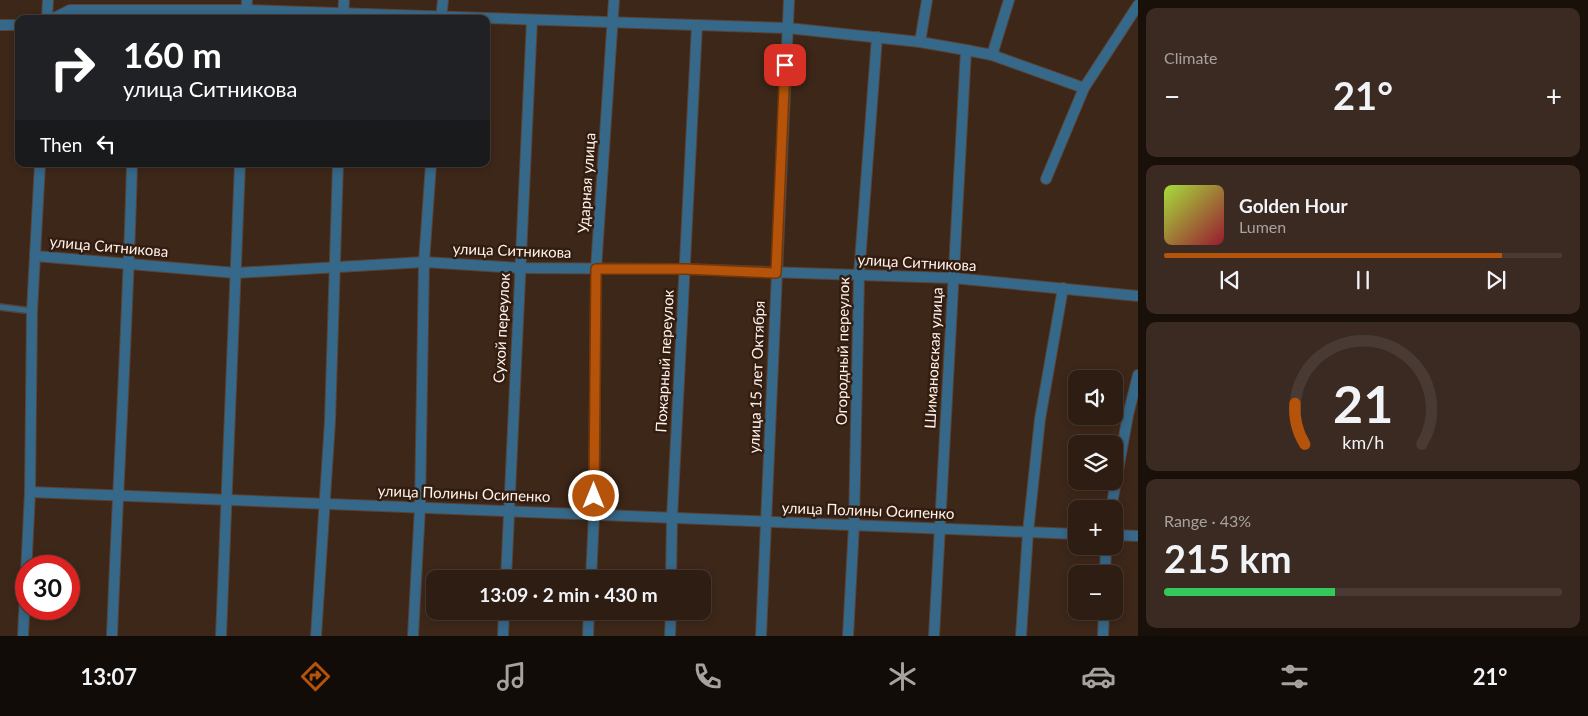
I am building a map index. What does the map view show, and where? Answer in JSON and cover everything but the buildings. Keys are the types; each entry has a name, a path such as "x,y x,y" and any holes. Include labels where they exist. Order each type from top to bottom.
{"street":[{"path":"47,15 48,0"},
{"path":"344,0 344,15"},
{"path":"441,15 442,0"},
{"name":"Ударная улица","path":"591,570 594,514 596,269 614,0"},
{"name":"улица 15 лет Октября","path":"761,636 789,0"},
{"path":"920,42 927,0"},
{"path":"992,55 1009,0"},
{"path":"1046,179 1084,88 1138,5"},
{"path":"60,15 70,10 137,14 247,10 328,15"},
{"path":"490,19 787,28 876,36 992,55 1084,88"},
{"name":"Сухой переулок","path":"506,570 532,20"},
{"path":"0,25 15,26"},
{"name":"Пожарный переулок","path":"671,570 672,518 697,25"},
{"name":"Огородный переулок","path":"848,636 854,525 859,275 876,36"},
{"name":"Шимановская улица","path":"934,636 966,50"},
{"path":"23,636 30,492 32,311 40,167"},
{"path":"112,636 117,495 130,264 132,167"},
{"path":"221,636 240,167"},
{"path":"316,636 330,421 338,167"},
{"path":"413,636 420,507 424,262 431,167"},
{"name":"улица Ситникова","path":"35,256 236,273 424,262 520,268 685,269 953,278 1138,296"},
{"path":"1021,636 1028,532 1040,418 1063,288"},
{"path":"1113,500 1128,415 1138,374"},
{"name":"улица Полины Осипенко","path":"30,492 1068,534"},
{"path":"1123,535 1138,536"},
{"path":"503,636 504,620"},
{"path":"588,636 589,620"},
{"path":"670,636 671,620"},
{"path":"1103,636 1104,620"}],"lane":[{"path":"0,307 32,311"}],"route":[{"path":"594,496 596,269 685,269 776,273 785,65"}]}
